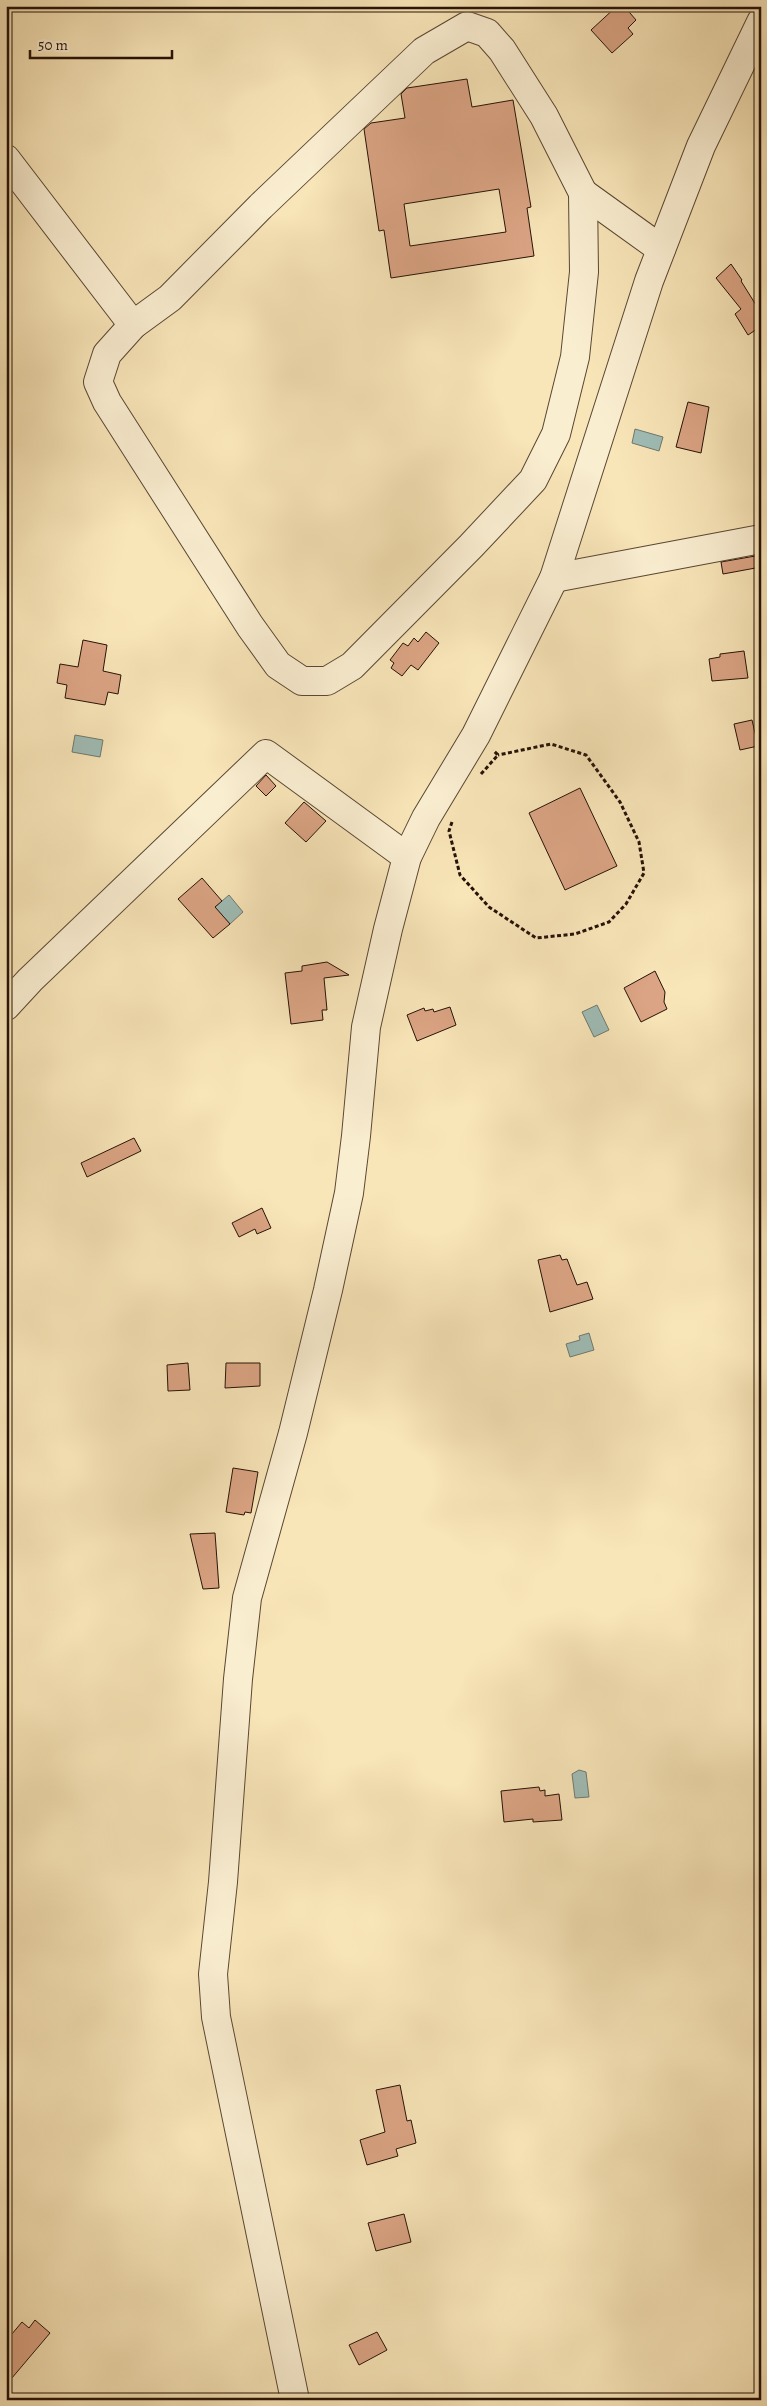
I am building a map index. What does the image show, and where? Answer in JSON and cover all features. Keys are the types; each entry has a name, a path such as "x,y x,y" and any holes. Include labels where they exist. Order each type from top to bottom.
{"street":[{"path":"295,2400 216,2017 213,1974 223,1882 238,1679 247,1598 292,1433 328,1290 350,1183 366,1026 388,929 408,857 426,818 476,735 554,578 661,249 701,146 761,22"},
{"path":"584,192 584,272 575,357 556,434 533,480 471,546 352,666 327,681 302,681 278,665 250,626 107,402 98,382 107,354 133,325 170,298 261,206 424,51 467,26 487,33 502,50 544,116 584,192 661,249"},
{"path":"6,159 133,325"},
{"path":"556,434 596,446"},
{"path":"554,578 761,539"},
{"path":"6,1006 24,986 266,754 408,857"}],"path":[{"path":"476,735 498,755"},
{"path":"455,816 449,831 460,875 489,907 536,938 575,934 609,922 626,904 644,873 639,842 620,802 586,755 551,744 498,755 476,780"}],"water":[{"path":"635,429 663,437 659,451 632,443"},
{"path":"75,735 103,740 100,757 72,752"},
{"path":"229,895 243,912 230,924 215,907"},
{"path":"597,1005 609,1030 594,1037 582,1012"},
{"path":"589,1333 594,1350 570,1357 566,1344 580,1340 579,1336"},
{"path":"579,1770 586,1772 589,1797 575,1798 572,1774"}],"building":[{"path":"617,6 624,6 636,20 628,28 633,34 612,53 591,30"},
{"path":"467,79 472,107 513,100 531,207 527,208 534,256 391,278 384,230 379,231 364,129 371,123 405,118 401,94 407,88","holes":["499,189 506,232 410,246 404,204"]},
{"path":"731,264 761,313 761,333 757,329 748,335 735,314 741,309 716,278"},
{"path":"688,402 709,407 701,453 676,447"},
{"path":"761,555 761,567 723,574 721,562"},
{"path":"426,632 439,643 418,670 411,665 402,676 391,668 394,663 390,660 403,643 408,646 414,638 418,642"},
{"path":"83,640 107,645 103,671 121,675 118,694 108,692 105,705 65,698 67,685 57,683 60,664 78,667"},
{"path":"744,651 748,678 712,681 709,659 720,657 720,654"},
{"path":"752,720 758,746 740,750 734,724"},
{"path":"266,775 276,786 266,796 256,786"},
{"path":"580,788 617,866 565,890 529,813"},
{"path":"304,802 326,821 306,842 285,823"},
{"path":"202,878 222,901 215,907 230,924 213,938 178,899"},
{"path":"327,962 349,975 324,978 327,1010 322,1010 323,1020 291,1024 285,973 302,971 302,966"},
{"path":"655,971 665,992 664,1002 667,1009 641,1022 624,988"},
{"path":"450,1007 456,1025 417,1041 407,1015 424,1008 425,1011 433,1009 434,1012"},
{"path":"134,1138 141,1151 87,1177 81,1163"},
{"path":"262,1208 271,1228 257,1234 255,1229 239,1237 232,1223"},
{"path":"560,1255 562,1260 567,1259 577,1285 587,1282 593,1299 550,1312 538,1260"},
{"path":"188,1363 190,1390 168,1391 167,1365"},
{"path":"226,1363 260,1363 260,1386 225,1388"},
{"path":"233,1468 258,1472 251,1513 245,1512 244,1515 226,1512"},
{"path":"215,1533 219,1588 203,1589 190,1534"},
{"path":"539,1787 540,1791 545,1790 545,1796 559,1794 562,1820 533,1822 533,1819 504,1822 501,1791"},
{"path":"400,2085 407,2121 411,2120 416,2143 396,2149 398,2156 367,2165 360,2140 385,2132 376,2090"},
{"path":"404,2214 411,2242 376,2251 368,2223"},
{"path":"35,2320 50,2333 6,2385 6,2341 22,2322 29,2328"},
{"path":"377,2332 387,2350 359,2365 349,2345"}]}
